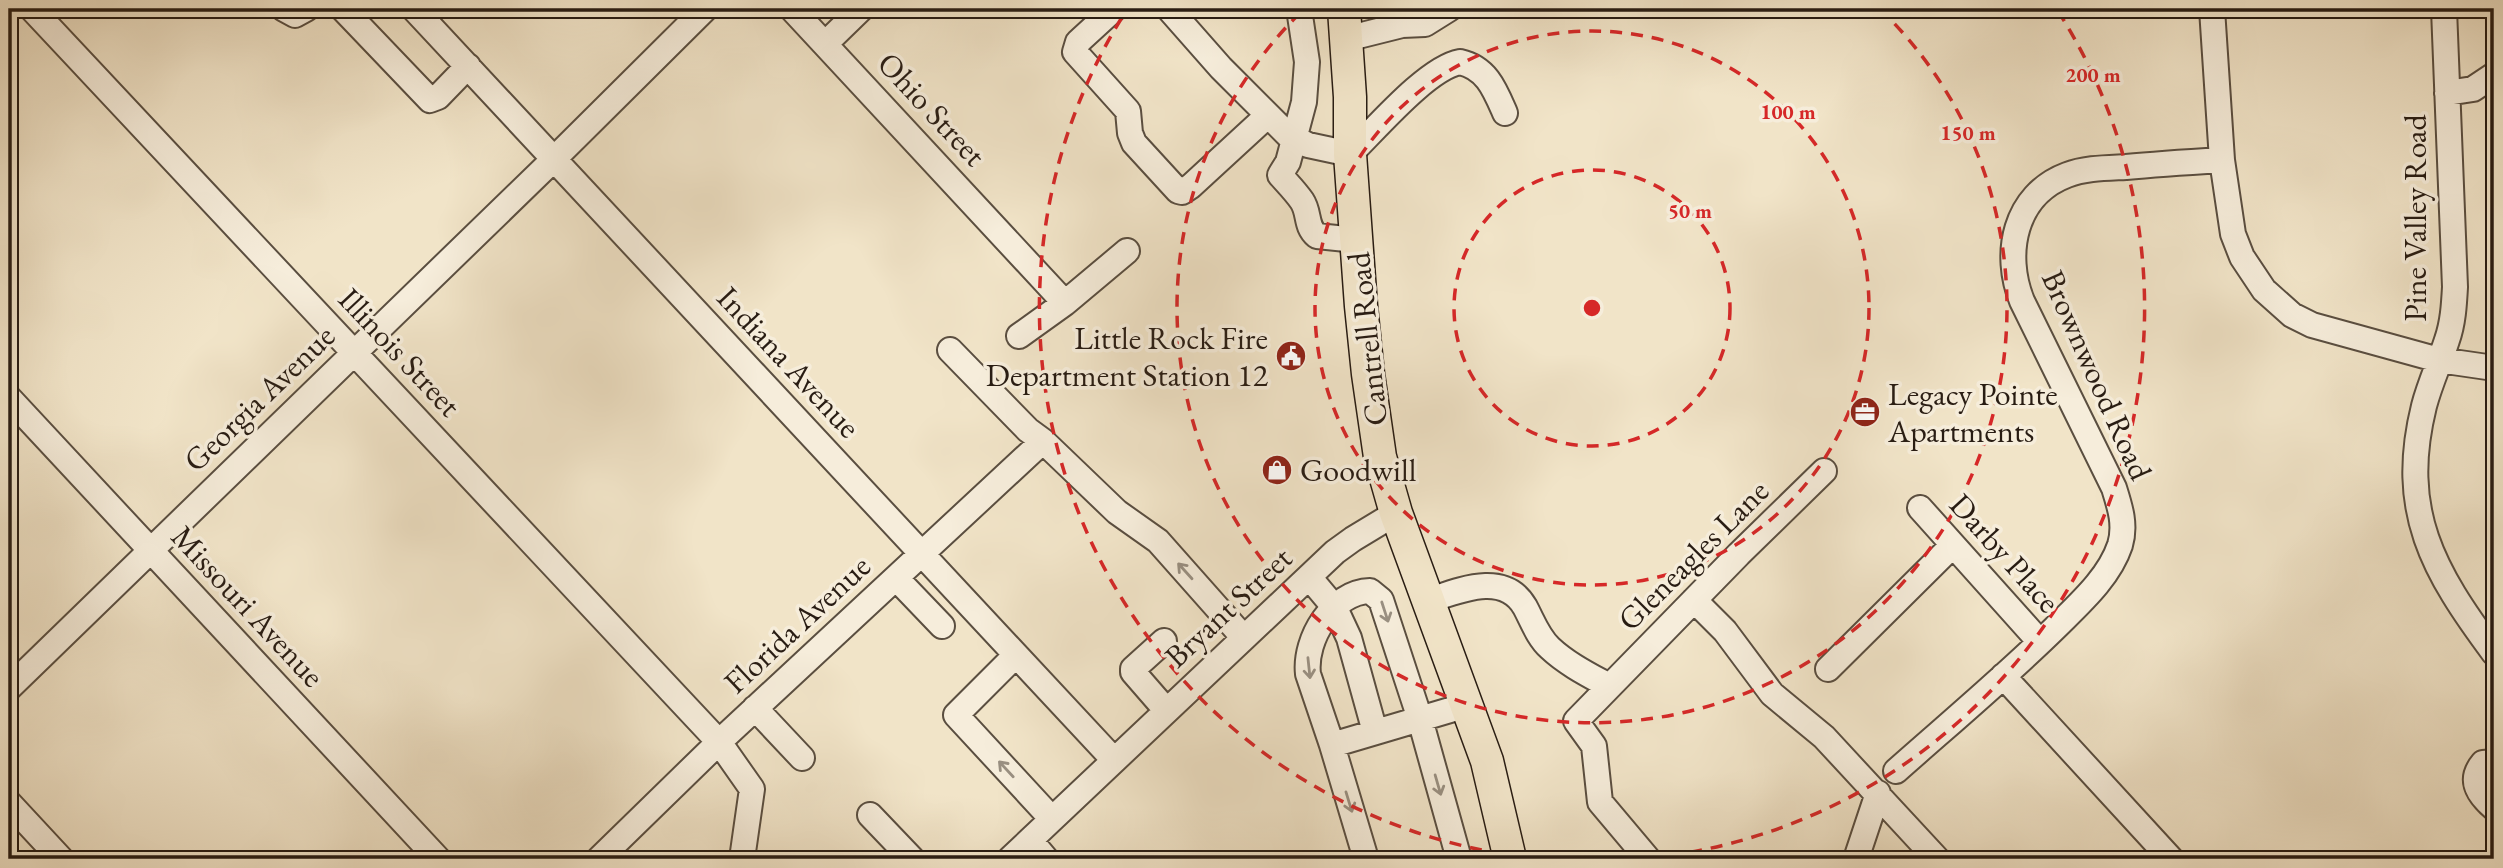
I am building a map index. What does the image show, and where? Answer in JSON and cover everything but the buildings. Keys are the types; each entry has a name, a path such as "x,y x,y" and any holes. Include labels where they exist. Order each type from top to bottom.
{"main road":[{"name":"Cantrell Road","path":"1345,24 1356,240 1367,374 1380,457 1396,513 1494,786 1510,859"}],"street":[{"name":"Illinois Street","path":"32,9 719,742 752,789 742,859"},
{"path":"284,9 295,15 306,9"},
{"path":"343,9 430,100 439,97 468,66"},
{"name":"Indiana Avenue","path":"414,9 1114,760"},
{"name":"Georgia Avenue","path":"9,688 705,9"},
{"name":"Ohio Street","path":"792,9 1065,303"},
{"path":"825,44 861,9"},
{"path":"1114,9 1078,41 1075,52 1128,111 1134,143 1178,191 1182,192 1191,186 1267,116"},
{"path":"1169,9 1267,116 1294,139 1308,145 1350,154 1421,85 1452,64 1467,64 1486,76 1504,113"},
{"path":"1299,9 1307,62 1304,102 1287,165 1280,175 1303,202 1309,228 1317,236 1356,240"},
{"path":"1345,24 1425,24 1448,9"},
{"path":"2212,9 2222,160 2233,234 2252,274 2276,302 2292,315 2312,325 2439,360 2494,368"},
{"name":"Pine Valley Road","path":"2444,9 2455,287 2448,339 2425,404 2418,439 2416,475 2424,534 2438,567 2494,653"},
{"path":"2447,93 2473,89 2494,75"},
{"name":"Brownwood Road","path":"1896,771 2040,642 2100,580 2121,543 2123,528 2118,500 2103,462 2018,290 2012,261 2015,232 2024,213 2036,197 2067,175 2100,169 2222,160"},
{"path":"1018,336 1065,303 1127,251"},
{"path":"950,350 1028,430 1118,512 1158,541 1244,638"},
{"name":"Missouri Avenue","path":"9,398 438,859"},
{"name":"Florida Avenue","path":"609,855 719,742 1043,441"},
{"name":"Gleneagles Lane","path":"1648,859 1600,802 1594,746 1576,721 1693,600 1824,471"},
{"name":"Darby Place","path":"1920,508 2040,642"},
{"name":"Bryant Street","path":"1010,859 1309,577 1353,539 1396,513"},
{"path":"1828,669 1953,545"},
{"path":"1309,577 1335,608 1349,638 1375,732"},
{"path":"896,578 943,626"},
{"path":"1427,601 1474,586 1490,585 1504,589 1515,595 1524,605 1537,633 1550,648 1609,686"},
{"path":"1366,859 1308,674 1307,663 1311,642 1335,608 1358,591 1370,591 1381,600 1420,719 1459,859"},
{"path":"1693,600 1725,631 1772,694 1824,737 1937,859"},
{"path":"1164,641 1133,672 1166,710"},
{"path":"1016,655 956,715 1052,819"},
{"path":"2003,676 2171,859"},
{"path":"1332,745 1467,705"},
{"path":"755,708 803,758"},
{"path":"2494,762 2483,762 2475,778 2482,798 2494,808"},
{"path":"1856,859 1878,793"},
{"path":"9,803 61,859"},
{"path":"870,815 912,859"},
{"path":"1030,840 1046,859"}],"place":[{"name":"Little Rock Fire Department Station 12","path":"1291,356"},
{"name":"Legacy Pointe Apartments","path":"1865,412"},
{"name":"Goodwill","path":"1277,470"}]}
